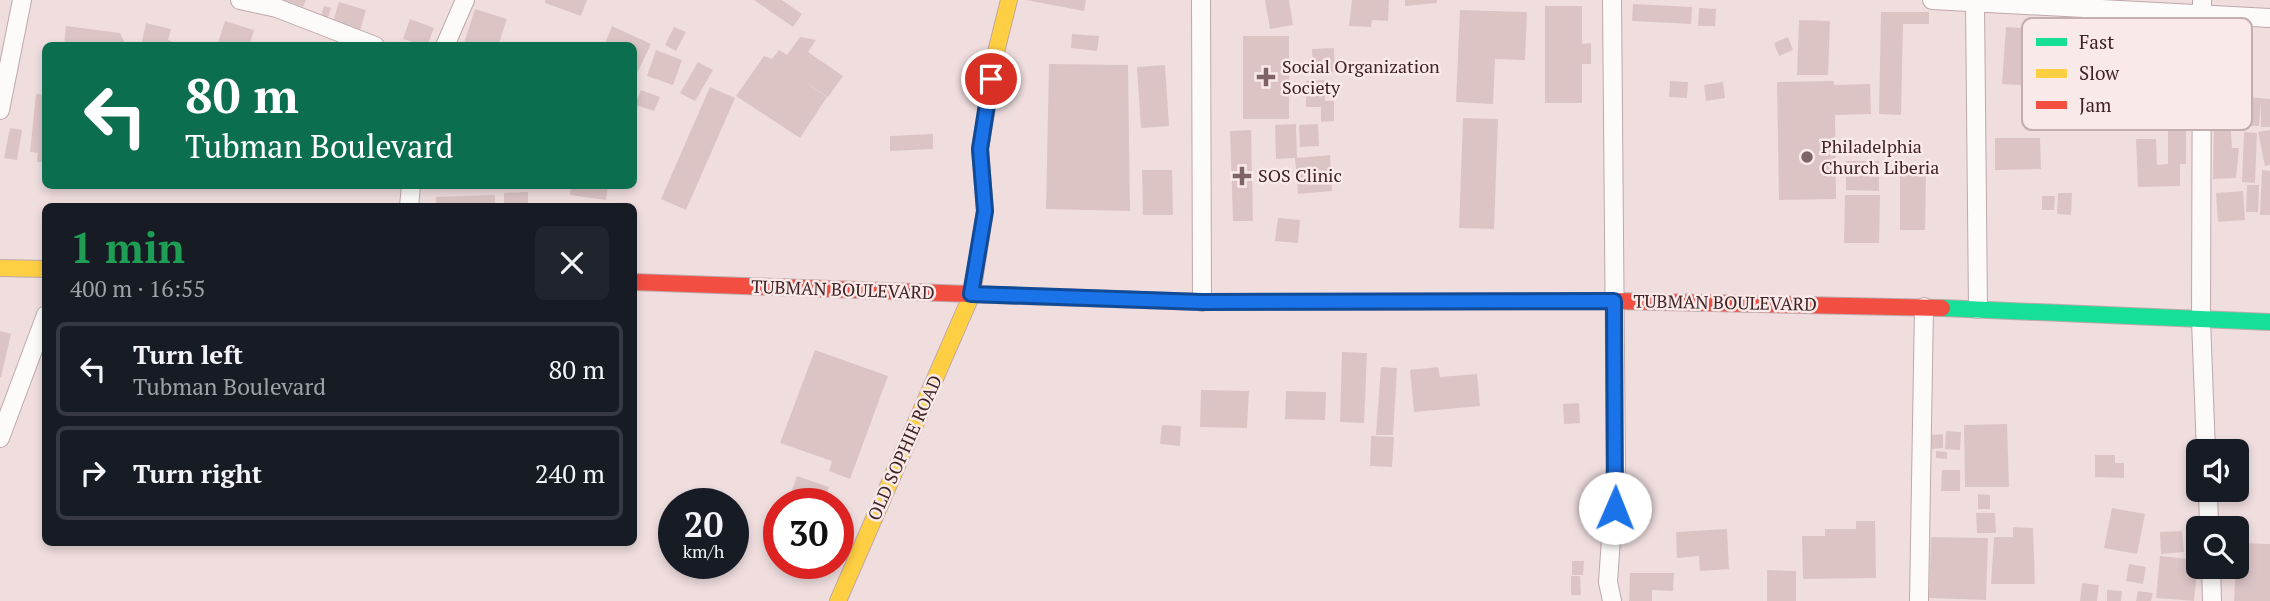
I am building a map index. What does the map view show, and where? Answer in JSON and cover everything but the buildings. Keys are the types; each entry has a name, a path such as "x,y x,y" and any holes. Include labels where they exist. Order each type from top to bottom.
{"main road":[{"name":"OLD SOPHIE ROAD","path":"838,601 971,294 985,211 980,149 995,56 1009,0"},
{"path":"0,268 42,269"},
{"name":"TUBMAN BOULEVARD","path":"637,282 1202,302 1614,301 1924,307 2270,322"}],"street":[{"path":"0,110 22,0"},
{"path":"240,0 277,8 365,42"},
{"path":"446,42 465,0"},
{"path":"1201,0 1202,302"},
{"path":"1612,0 1616,468 1608,582 1612,601"},
{"path":"1932,0 1975,4 2202,6 2270,18"},
{"path":"1975,4 1978,309"},
{"path":"2202,130 2201,320 2206,439"},
{"path":"1919,601 1924,307"},
{"path":"0,438 42,326"},
{"path":"2211,579 2212,601"}],"traffic: fast":[{"path":"1051,297 1202,302 1348,302"},
{"path":"1942,308 2270,322"}],"traffic: slow":[{"path":"838,601 972,294 985,211 980,149 995,56 1009,0"},
{"path":"0,268 42,269"}],"traffic: jam":[{"path":"637,282 1051,297"},
{"path":"1348,302 1613,301 1942,308"}],"place":[{"name":"Social Organization Society","path":"1266,77"},
{"name":"Philadelphia Church Liberia","path":"1807,157"},
{"name":"SOS Clinic","path":"1242,176"}],"route":[{"path":"991,79 980,149 985,211 971,294 1202,302 1614,301 1615,508"}]}
